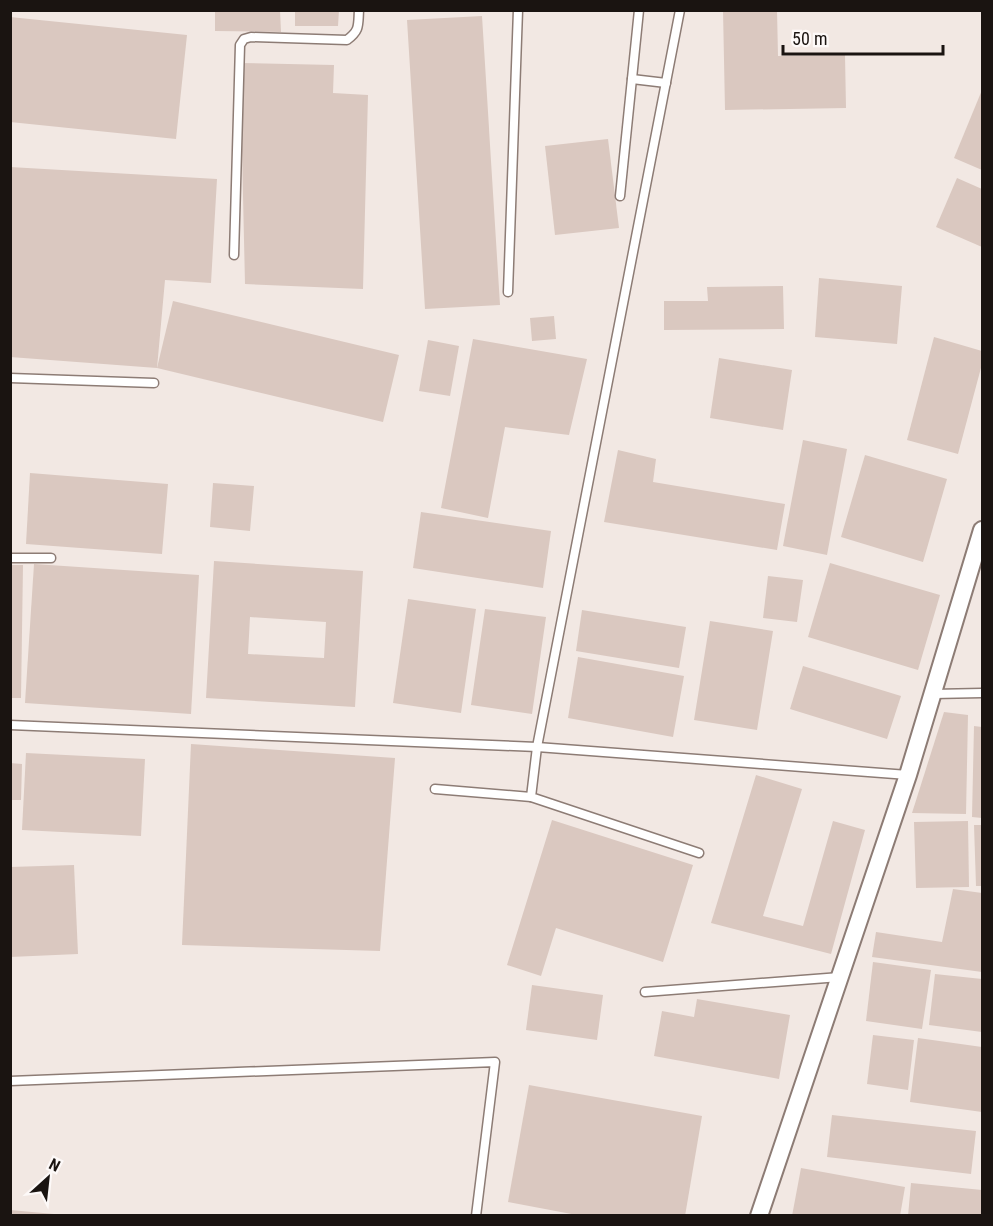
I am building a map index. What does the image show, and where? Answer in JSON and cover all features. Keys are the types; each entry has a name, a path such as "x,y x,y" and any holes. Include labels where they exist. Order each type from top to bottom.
{"street":[{"path":"759,1215 908,776 982,530"}],"lane":[{"path":"234,255 240,45 244,39 251,37 347,40 355,34 358,27 359,10"},
{"path":"508,292 518,10"},
{"path":"620,196 639,10"},
{"path":"531,797 537,747 680,10"},
{"path":"632,79 666,83"},
{"path":"10,378 154,383"},
{"path":"10,558 51,558"},
{"path":"933,693 982,693"},
{"path":"10,725 537,747 908,776"},
{"path":"435,789 531,797 699,854"},
{"path":"645,992 840,977"},
{"path":"10,1081 495,1062 476,1215"}],"shaded area":[{"path":"11,11 982,11 982,1215 11,1215"}],"building":[{"path":"215,10 280,10 281,32 215,31"},
{"path":"295,10 339,10 338,26 295,26"},
{"path":"723,10 777,10 778,56 845,55 846,108 725,110"},
{"path":"482,16 500,305 425,309 407,20"},
{"path":"10,17 187,35 176,139 10,122"},
{"path":"240,63 334,65 333,93 368,95 363,289 245,284"},
{"path":"982,90 982,170 954,158"},
{"path":"608,139 619,228 555,235 545,146"},
{"path":"10,167 217,179 211,283 165,280 157,368 10,357"},
{"path":"957,178 982,189 982,247 936,227"},
{"path":"819,278 902,286 897,344 815,337"},
{"path":"783,286 784,329 664,330 664,301 708,301 707,287"},
{"path":"173,301 399,355 383,422 157,368"},
{"path":"554,316 556,339 532,341 530,318"},
{"path":"934,337 982,351 982,364 958,454 907,440"},
{"path":"473,339 587,359 569,435 505,427 488,518 441,508"},
{"path":"428,340 459,346 450,396 419,391"},
{"path":"719,358 792,370 783,430 710,418"},
{"path":"803,440 847,449 827,555 783,546"},
{"path":"618,450 656,459 653,482 785,504 777,550 604,522"},
{"path":"865,455 947,479 923,562 841,537"},
{"path":"30,473 168,484 162,554 26,544"},
{"path":"213,483 254,486 250,531 210,527"},
{"path":"421,512 551,531 543,588 413,568"},
{"path":"214,561 363,571 355,707 206,698","holes":["250,617 326,622 324,658 248,654"]},
{"path":"830,563 940,595 918,670 808,637"},
{"path":"34,564 199,575 191,714 25,703"},
{"path":"10,565 23,565 21,698 10,698"},
{"path":"768,576 803,580 797,622 763,618"},
{"path":"408,599 476,609 461,713 393,703"},
{"path":"485,609 546,617 532,714 471,705"},
{"path":"582,610 686,627 679,668 576,651"},
{"path":"710,621 773,631 757,730 694,720"},
{"path":"578,657 684,676 673,737 568,718"},
{"path":"803,666 901,696 887,739 790,709"},
{"path":"944,712 968,715 966,814 912,813"},
{"path":"974,726 982,727 982,818 972,817"},
{"path":"191,744 395,758 380,951 182,945"},
{"path":"26,753 145,759 141,836 22,830"},
{"path":"10,763 22,764 21,800 10,800"},
{"path":"756,775 802,789 763,916 803,926 833,821 865,830 831,954 711,923"},
{"path":"552,820 693,865 663,962 556,928 541,976 507,965"},
{"path":"968,821 969,887 916,888 914,822"},
{"path":"974,825 982,825 982,886 976,886"},
{"path":"74,865 78,954 10,957 10,867"},
{"path":"953,889 982,893 982,972 872,957 876,932 942,942"},
{"path":"873,962 931,970 922,1029 866,1021"},
{"path":"935,974 982,979 982,1032 929,1025"},
{"path":"532,985 603,995 597,1040 526,1030"},
{"path":"697,999 790,1015 779,1079 654,1056 662,1011 694,1017"},
{"path":"873,1035 914,1040 908,1090 867,1084"},
{"path":"918,1038 982,1047 982,1112 910,1102"},
{"path":"529,1085 702,1116 685,1216 582,1216 508,1202"},
{"path":"832,1115 976,1131 971,1174 827,1157"},
{"path":"801,1168 905,1187 900,1216 792,1216"},
{"path":"911,1183 982,1190 982,1216 908,1216"},
{"path":"10,1210 54,1214 54,1216 10,1216"}]}
